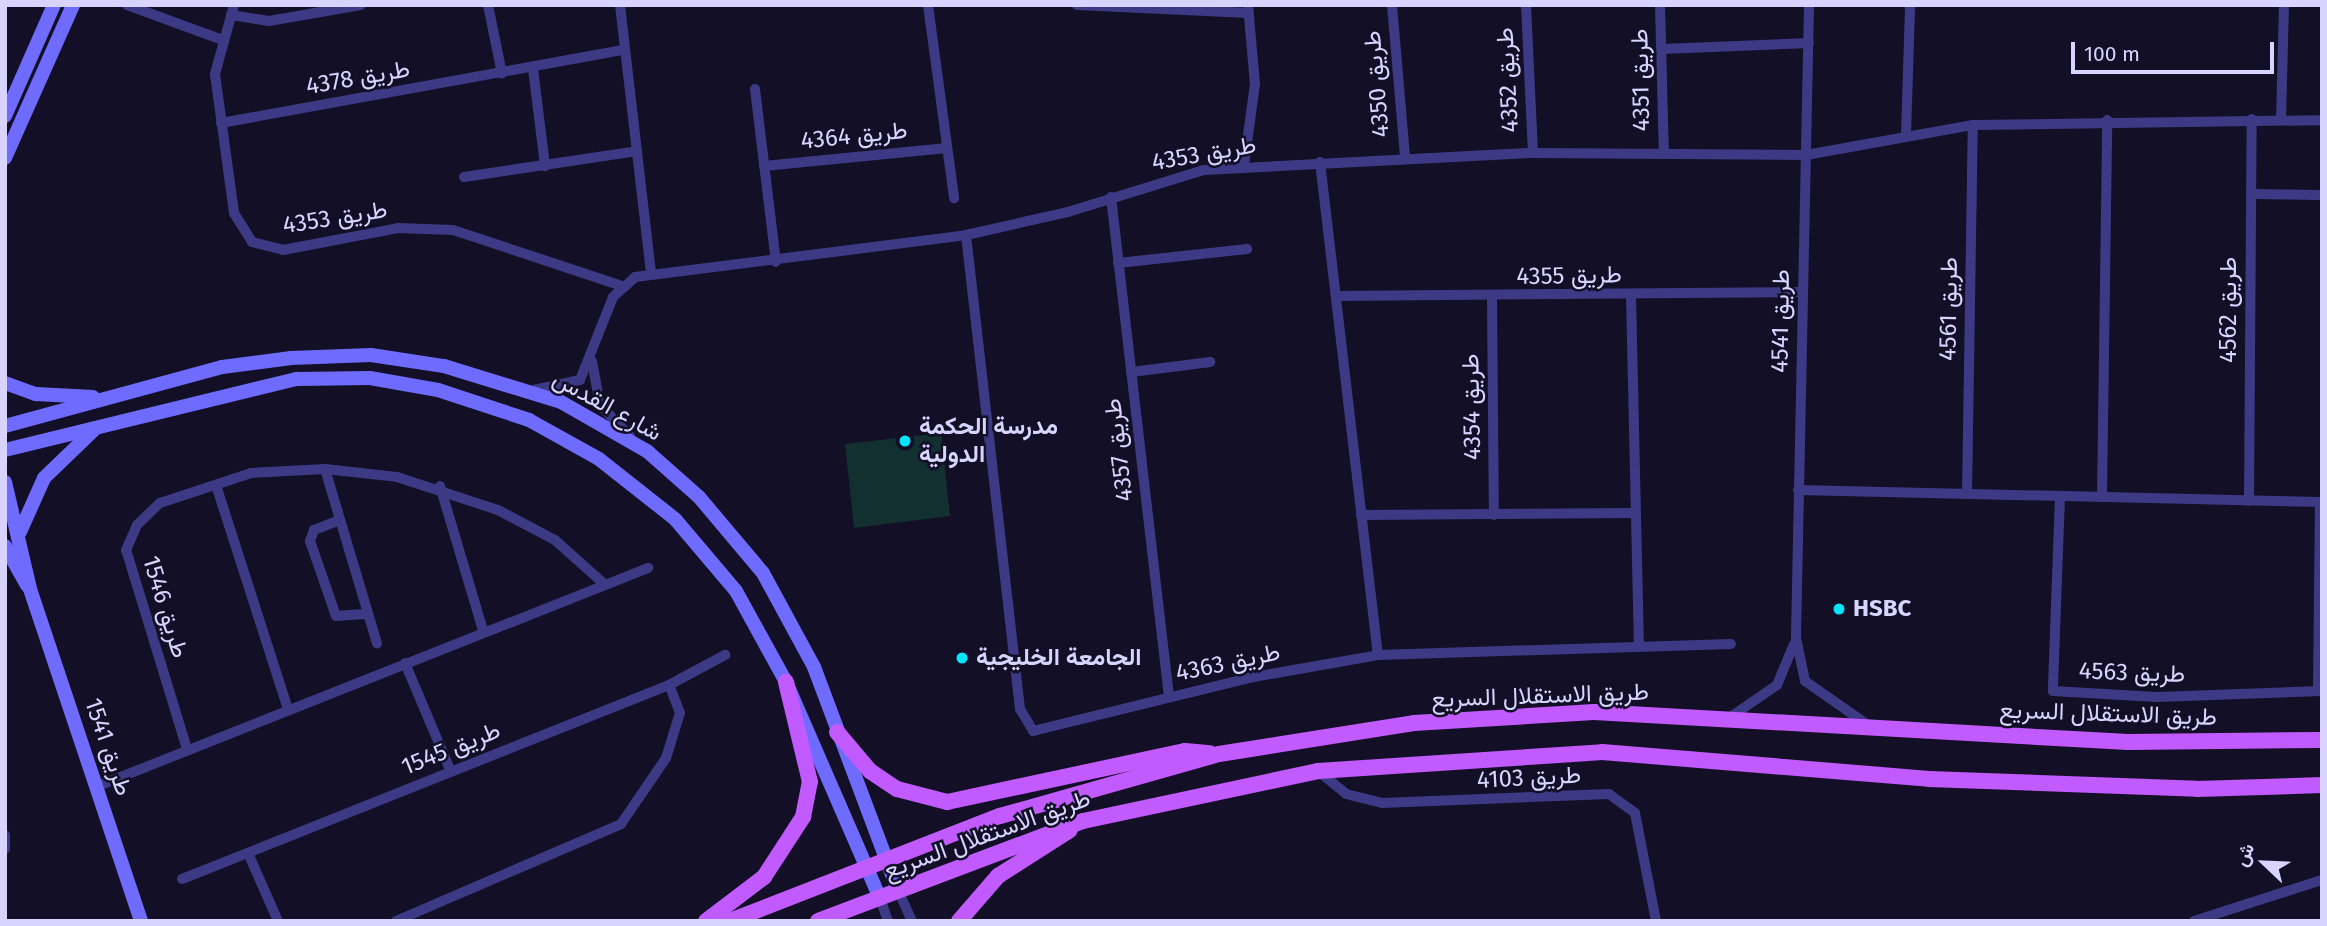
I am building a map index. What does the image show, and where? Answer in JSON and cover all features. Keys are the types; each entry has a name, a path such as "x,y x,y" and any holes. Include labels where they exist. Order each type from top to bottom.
{"main road":[{"path":"5,116 10,94 54,5"},
{"path":"5,158 73,5"},
{"name":"شارع القدس","path":"5,426 222,367 371,355 444,366 531,390 647,451 699,497 763,573 814,667 882,860 898,890"},
{"name":"شارع القدس","path":"5,450 102,424 297,379 370,378 438,390 529,420 599,459 675,519 736,591 786,682 864,868 880,898"},
{"path":"5,383 36,394 109,398"},
{"path":"20,532 44,478 102,424"},
{"name":"طريق 1541","path":"5,482 20,532 30,589 141,921"},
{"name":"طريق 1541","path":"5,546 30,589"},
{"path":"706,921 764,877 803,817 810,782 786,682"},
{"name":"طريق الاستقلال السريع","path":"730,921 1000,816 1219,754 1315,736 1504,715 1727,719 2128,742 2322,740"},
{"path":"837,732 870,772 897,789 947,802 1185,751 1219,754"},
{"name":"طريق الاستقلال السريع","path":"818,921 1083,821 1318,771 1602,752 1942,779 2197,789 2322,785"},
{"path":"959,921 998,876 1083,821"}],"street":[{"path":"127,5 220,39"},
{"path":"232,10 269,21 361,5"},
{"path":"488,5 502,74"},
{"path":"620,5 651,274"},
{"path":"928,5 954,198"},
{"path":"1077,5 1248,9 1255,84 1244,165"},
{"name":"طريق 4350","path":"1392,5 1405,159"},
{"name":"طريق 4352","path":"1526,5 1533,153"},
{"name":"طريق 4351","path":"1660,5 1664,154"},
{"name":"طريق 4541","path":"1796,638 1810,5"},
{"path":"1906,135 1910,5"},
{"path":"2281,119 2284,5"},
{"name":"طريق 4353","path":"232,10 220,39 215,74 221,123 238,224 267,248 398,229 453,230 622,286 651,274 776,262 966,234 1244,165 1533,153 1806,155"},
{"path":"1662,49 1809,43"},
{"name":"طريق 4378","path":"221,123 534,69 624,50"},
{"path":"534,69 545,166"},
{"path":"755,89 776,262"},
{"name":"طريق 4562","path":"2249,501 2252,119"},
{"path":"1806,155 1973,125 2107,120 2322,120"},
{"path":"2102,497 2107,120"},
{"name":"طريق 4561","path":"1967,494 1973,125"},
{"name":"طريق 4364","path":"764,166 947,148"},
{"path":"464,177 638,151"},
{"path":"1320,162 1378,655"},
{"path":"2251,194 2322,195"},
{"name":"طريق 4357","path":"1111,197 1169,697"},
{"name":"طريق 4363","path":"966,234 1021,717 1033,731 1047,732 1169,697 1378,655 1639,644 1731,644"},
{"path":"1118,263 1247,249"},
{"path":"531,390 567,387 592,361 622,286"},
{"name":"طريق 4355","path":"1336,296 1492,298 1803,292"},
{"path":"1631,296 1639,644"},
{"name":"طريق 4354","path":"1492,298 1494,515"},
{"path":"592,361 606,415 647,451"},
{"path":"1131,372 1210,362"},
{"path":"325,469 377,643"},
{"name":"طريق 1546","path":"187,749 126,550 137,525 160,503 251,473 325,469 440,486 555,540 601,582"},
{"path":"216,485 288,709"},
{"path":"440,486 483,630"},
{"path":"1798,490 2321,502 2320,691"},
{"name":"طريق 4563","path":"2060,496 2053,691 2157,697 2320,691"},
{"path":"1362,516 1636,513"},
{"path":"340,520 314,530 310,541 335,616 368,614"},
{"path":"98,786 601,582 648,568"},
{"path":"1727,719 1777,685 1796,638"},
{"path":"1796,638 1805,681 1870,726"},
{"name":"طريق 1545","path":"182,879 669,685 725,655"},
{"path":"405,663 450,772"},
{"path":"396,921 621,824 666,758 680,713 669,685"},
{"name":"طريق 4103","path":"1318,771 1346,794 1382,803 1609,794 1635,813 1656,921"},
{"path":"5,835 5,849"},
{"path":"248,853 278,921"},
{"path":"2194,921 2322,880"},
{"path":"898,890 912,921"},
{"path":"880,898 888,921"}],"green space":[{"path":"941,433 950,516 854,528 845,444"}],"place":[{"name":"مدرسة الحكمة الدولية","path":"905,441"},
{"name":"HSBC","path":"1839,609"},
{"name":"الجامعة الخليجية","path":"962,658"}]}
